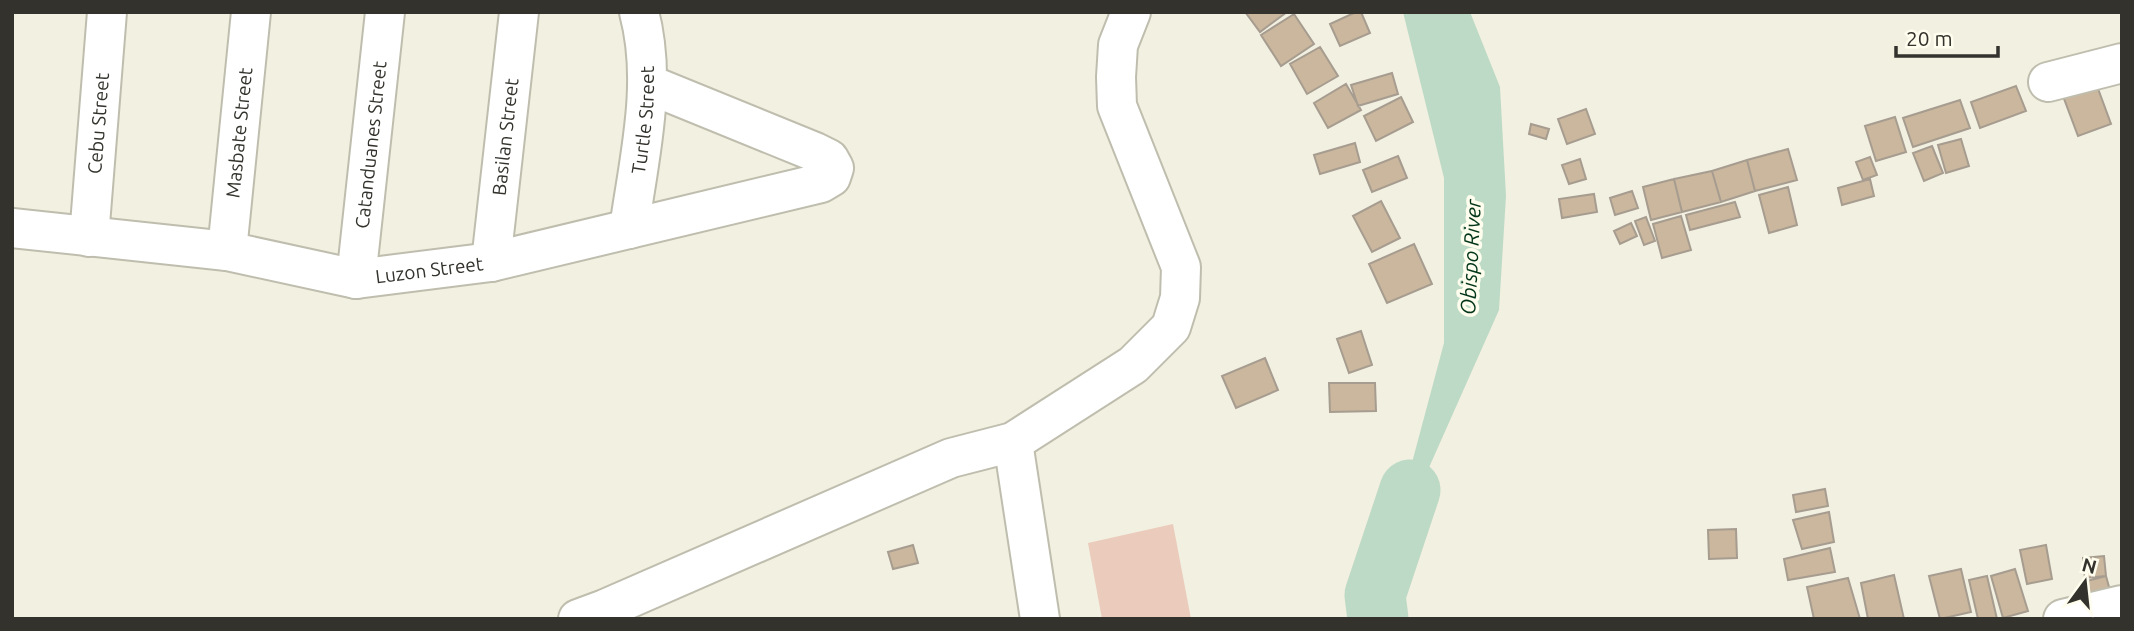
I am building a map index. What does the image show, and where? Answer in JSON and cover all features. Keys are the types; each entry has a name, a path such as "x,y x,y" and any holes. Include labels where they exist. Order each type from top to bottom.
{"street":[{"name":"Cebu Street","path":"89,237 107,12"},
{"name":"Masbate Street","path":"227,251 251,12"},
{"name":"Catanduanes Street","path":"356,279 385,12"},
{"name":"Basilan Street","path":"491,262 519,12"},
{"name":"Turtle Street","path":"629,229 648,83 647,41 639,12"},
{"path":"578,619 951,458 1013,442 1133,365 1171,327 1180,298 1181,267 1117,106 1118,44 1130,12"},
{"path":"2048,82 2122,63"},
{"name":"Luzon Street","path":"12,228 227,251 356,279 491,262 821,183 831,177 834,168 829,159 648,83"},
{"path":"1013,442 1040,619"},
{"path":"2063,619 2122,605"}],"shaded area":[{"path":"1173,524 1191,619 1102,619 1088,543"}],"water":[{"path":"1403,12 1470,12 1500,87 1506,196 1499,310 1383,571 1444,343 1444,178"}],"building":[{"path":"1287,12 1260,32 1246,13"},
{"path":"1361,12 1370,33 1340,46 1330,24"},
{"path":"1294,14 1314,44 1281,66 1261,35"},
{"path":"1320,47 1338,76 1307,94 1290,64"},
{"path":"1392,73 1398,94 1358,106 1351,85"},
{"path":"2093,75 2111,124 2078,136 2060,88"},
{"path":"1346,84 1361,110 1328,128 1314,103"},
{"path":"2016,86 2026,111 1980,128 1971,102"},
{"path":"1401,97 1413,122 1376,141 1364,116"},
{"path":"1960,100 1970,128 1913,147 1903,118"},
{"path":"1586,109 1595,134 1567,144 1558,119"},
{"path":"1895,117 1906,152 1876,161 1865,126"},
{"path":"1531,124 1549,129 1546,139 1529,134"},
{"path":"1961,139 1969,166 1946,173 1938,145"},
{"path":"1355,143 1360,162 1320,174 1314,155"},
{"path":"1932,146 1943,173 1924,181 1913,153"},
{"path":"1788,149 1797,180 1755,191 1747,160"},
{"path":"1398,156 1407,178 1372,192 1363,170"},
{"path":"1870,157 1877,175 1863,180 1856,162"},
{"path":"1580,159 1586,179 1569,184 1562,165"},
{"path":"1747,160 1755,191 1721,202 1712,171"},
{"path":"1712,171 1721,202 1682,212 1674,179"},
{"path":"1674,179 1682,212 1651,220 1643,187"},
{"path":"1870,179 1874,196 1842,205 1838,188"},
{"path":"1788,187 1797,225 1769,233 1759,195"},
{"path":"1632,191 1638,208 1615,215 1610,198"},
{"path":"1594,194 1597,212 1562,218 1559,199"},
{"path":"1381,201 1400,238 1372,252 1353,216"},
{"path":"1735,202 1740,217 1690,230 1686,215"},
{"path":"1681,216 1691,250 1662,258 1653,224"},
{"path":"1646,217 1655,241 1644,245 1635,221"},
{"path":"1631,223 1637,236 1620,244 1614,231"},
{"path":"1414,244 1432,284 1387,303 1369,264"},
{"path":"1361,331 1372,365 1349,373 1337,339"},
{"path":"1265,358 1278,390 1236,408 1222,376"},
{"path":"1329,383 1375,383 1376,411 1330,412"},
{"path":"1825,489 1828,506 1796,512 1793,495"},
{"path":"1829,512 1834,542 1802,549 1793,520"},
{"path":"1736,529 1737,558 1709,559 1708,530"},
{"path":"913,545 918,563 893,569 888,552"},
{"path":"2046,545 2052,579 2027,584 2020,550"},
{"path":"1830,548 1835,572 1788,580 1784,559"},
{"path":"2104,556 2106,576 2085,578 2083,558"},
{"path":"1961,569 1971,612 1940,619 1929,576"},
{"path":"2015,569 2028,611 2003,618 1991,576"},
{"path":"1894,575 1904,619 1868,619 1861,583"},
{"path":"1987,576 1997,619 1978,619 1969,580"},
{"path":"2106,576 2111,594 2088,600 2083,582"},
{"path":"1848,578 1860,619 1814,619 1807,587"}],"waterway":[{"name":"Obispo River","path":"1378,619 1375,595 1410,490"}]}
